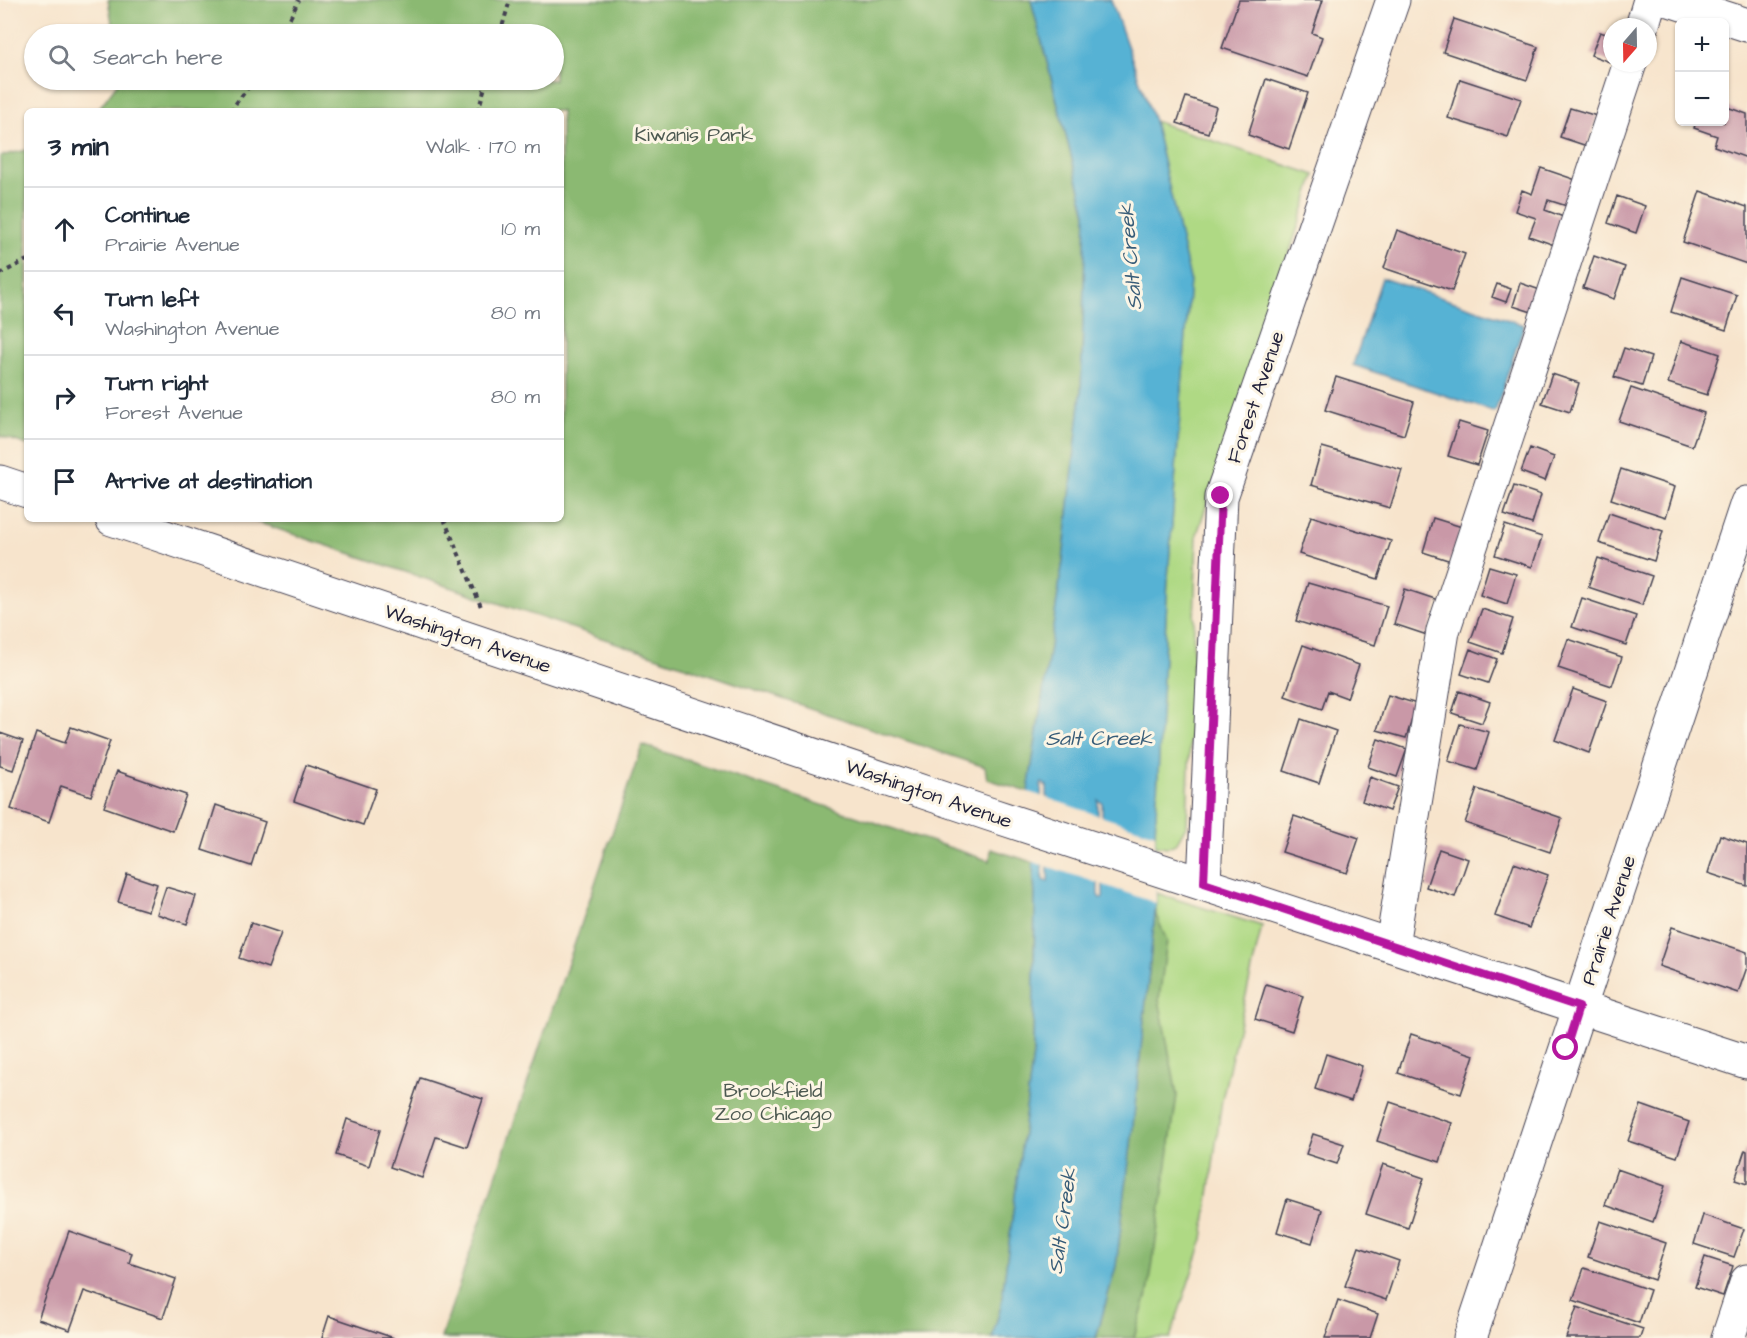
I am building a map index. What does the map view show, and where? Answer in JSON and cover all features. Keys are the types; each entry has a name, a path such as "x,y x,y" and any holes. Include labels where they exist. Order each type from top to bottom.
{"street":[{"name":"Forest Avenue","path":"1204,883 1221,496 1393,0"},
{"path":"1645,18 1650,0"},
{"path":"1670,0 1747,25"},
{"path":"1392,945 1443,631 1627,72"},
{"path":"0,482 24,490"},
{"name":"Prairie Avenue","path":"1470,1338 1747,503"},
{"name":"Washington Avenue","path":"121,522 989,814 1747,1062"},
{"path":"1728,1338 1747,1281"}],"path":[{"path":"287,24 299,0"},
{"path":"503,24 510,0"},
{"path":"232,108 246,90"},
{"path":"479,108 484,90"},
{"path":"0,274 24,262"},
{"path":"445,522 484,615"}],"green space":[{"name":"Kiwanis Park","path":"108,0 1031,0 1086,214 1081,394 1063,561 1028,792 987,779 985,767 257,522 564,522 564,108 99,108 113,90 564,90 564,24 112,24"},
{"path":"1154,121 1315,175 1197,534 1187,824 1176,844 1167,847 1155,845 1155,834 1168,578 1190,279"},
{"path":"24,151 24,444 0,436 0,156"},
{"name":"Brookfield Zoo Chicago","path":"642,745 990,861 991,849 1033,862 1035,895 1033,1055 1001,1306 992,1338 441,1338"},
{"path":"1156,893 1262,926 1222,1099 1203,1239 1170,1338 1096,1338 1116,1266 1131,1145"},
{"path":"1156,903 1156,915 1167,941 1159,999 1177,1095 1149,1288 1134,1338 1096,1338 1116,1266"}],"water":[{"name":"Salt Creek","path":"1031,0 1111,0 1154,121 1190,279 1168,578 1155,834 1156,903 1116,1266 1096,1338 992,1338 1001,1306 1033,1055 1035,895 1028,792 1063,561 1081,394 1086,213","holes":["1042,783 1047,786 1048,881 1044,881 1043,878","1098,800 1102,803 1103,898 1098,895"]},
{"path":"1382,278 1524,325 1495,412 1353,365"}],"pier":[{"path":"1025,791 1044,797 1046,866 1030,861"},
{"path":"1044,797 1100,816 1101,884 1046,866"},
{"path":"1100,816 1155,834 1156,903 1101,884"}],"building":[{"path":"1239,0 1323,0 1312,33 1322,37 1308,77 1222,48"},
{"path":"1454,19 1538,47 1527,80 1443,52"},
{"path":"1600,32 1603,33 1603,60 1591,55"},
{"path":"1266,79 1308,93 1289,149 1248,135"},
{"path":"1460,79 1521,99 1508,137 1448,118"},
{"path":"1186,97 1216,107 1208,133 1177,123"},
{"path":"1570,108 1597,116 1587,146 1560,137"},
{"path":"1729,108 1747,114 1747,158 1714,146 1717,136 1694,128 1695,126 1729,126"},
{"path":"1541,168 1579,181 1570,207 1548,200 1545,210 1566,218 1557,246 1529,236 1536,218 1515,211 1522,190 1532,194"},
{"path":"1700,191 1747,207 1747,264 1683,242"},
{"path":"1617,196 1645,206 1636,233 1608,223"},
{"path":"1397,230 1465,254 1452,291 1384,268"},
{"path":"1594,256 1625,267 1614,299 1583,288"},
{"path":"1682,277 1737,295 1726,330 1671,312"},
{"path":"1520,283 1543,291 1535,313 1513,306"},
{"path":"1497,284 1511,289 1506,302 1492,297"},
{"path":"1681,341 1720,354 1707,395 1668,383"},
{"path":"1624,348 1651,357 1642,386 1614,377"},
{"path":"1552,374 1579,383 1570,412 1542,403"},
{"path":"1336,377 1414,402 1404,435 1325,410"},
{"path":"1631,388 1704,413 1692,446 1619,421"},
{"path":"1459,422 1488,431 1477,465 1448,456"},
{"path":"1322,447 1402,470 1390,508 1311,485"},
{"path":"1530,448 1554,457 1545,481 1521,472"},
{"path":"1621,469 1675,487 1666,517 1611,499"},
{"path":"1514,486 1541,495 1532,524 1504,515"},
{"path":"1609,513 1663,531 1654,561 1599,543"},
{"path":"1311,516 1391,541 1378,579 1299,554"},
{"path":"1433,518 1462,527 1451,561 1423,552"},
{"path":"1505,525 1542,537 1532,567 1495,555"},
{"path":"1598,558 1652,576 1642,605 1588,587"},
{"path":"1489,566 1516,574 1507,604 1480,595"},
{"path":"1308,583 1387,606 1375,645 1296,621"},
{"path":"1405,589 1438,600 1427,635 1394,624"},
{"path":"1582,598 1636,616 1626,645 1572,627"},
{"path":"1482,609 1513,619 1502,653 1470,642"},
{"path":"1568,639 1622,657 1612,686 1558,668"},
{"path":"1303,645 1359,665 1347,698 1328,691 1322,709 1285,696"},
{"path":"1470,649 1497,659 1488,683 1461,674"},
{"path":"1573,689 1607,701 1589,753 1555,740"},
{"path":"1459,691 1490,702 1482,723 1452,713"},
{"path":"1388,695 1417,704 1406,738 1377,730"},
{"path":"1301,719 1336,731 1319,783 1284,771"},
{"path":"1460,724 1489,732 1477,770 1448,761"},
{"path":"71,727 110,741 91,796 61,786 49,822 11,809 36,733 65,743"},
{"path":"0,733 23,741 13,770 0,766"},
{"path":"1378,739 1407,749 1397,777 1368,767"},
{"path":"306,765 376,789 363,825 294,801"},
{"path":"117,771 186,795 173,831 104,807"},
{"path":"1370,777 1398,787 1389,811 1362,801"},
{"path":"1477,789 1562,818 1550,852 1465,823"},
{"path":"216,805 265,822 251,866 202,850"},
{"path":"1294,816 1359,838 1347,873 1282,852"},
{"path":"1720,835 1747,844 1747,886 1708,873"},
{"path":"1439,849 1468,859 1455,897 1426,887"},
{"path":"1514,863 1548,875 1529,928 1495,916"},
{"path":"127,874 157,884 148,911 118,902"},
{"path":"166,887 196,896 187,924 157,914"},
{"path":"251,923 281,933 268,968 239,958"},
{"path":"1672,927 1747,952 1747,967 1738,993 1659,966"},
{"path":"1266,984 1303,996 1292,1031 1255,1019"},
{"path":"1411,1034 1474,1055 1461,1094 1398,1073"},
{"path":"1326,1054 1362,1066 1351,1101 1315,1089"},
{"path":"420,1078 483,1099 467,1147 436,1137 422,1178 390,1167"},
{"path":"1390,1102 1452,1123 1440,1162 1377,1141"},
{"path":"1641,1105 1689,1122 1677,1157 1628,1141"},
{"path":"347,1119 380,1130 369,1166 336,1155"},
{"path":"1313,1134 1344,1144 1337,1164 1306,1154"},
{"path":"1745,1150 1747,1151 1747,1184 1735,1180"},
{"path":"1383,1164 1424,1178 1408,1228 1366,1214"},
{"path":"1617,1169 1665,1186 1653,1222 1605,1205"},
{"path":"1287,1199 1322,1210 1312,1243 1277,1232"},
{"path":"1703,1215 1744,1229 1734,1257 1694,1244"},
{"path":"1600,1221 1666,1243 1654,1280 1588,1257"},
{"path":"69,1231 132,1253 129,1263 176,1279 163,1318 84,1291 70,1330 38,1319"},
{"path":"1359,1247 1399,1261 1386,1300 1345,1286"},
{"path":"1705,1257 1733,1266 1723,1296 1695,1287"},
{"path":"1584,1268 1650,1290 1639,1323 1573,1300"},
{"path":"1338,1300 1378,1314 1370,1338 1325,1338"},
{"path":"1577,1307 1643,1329 1640,1338 1566,1338"},
{"path":"329,1316 394,1338 322,1338"}],"route":[{"path":"1221,496 1204,883 1579,1007 1566,1048"}]}
